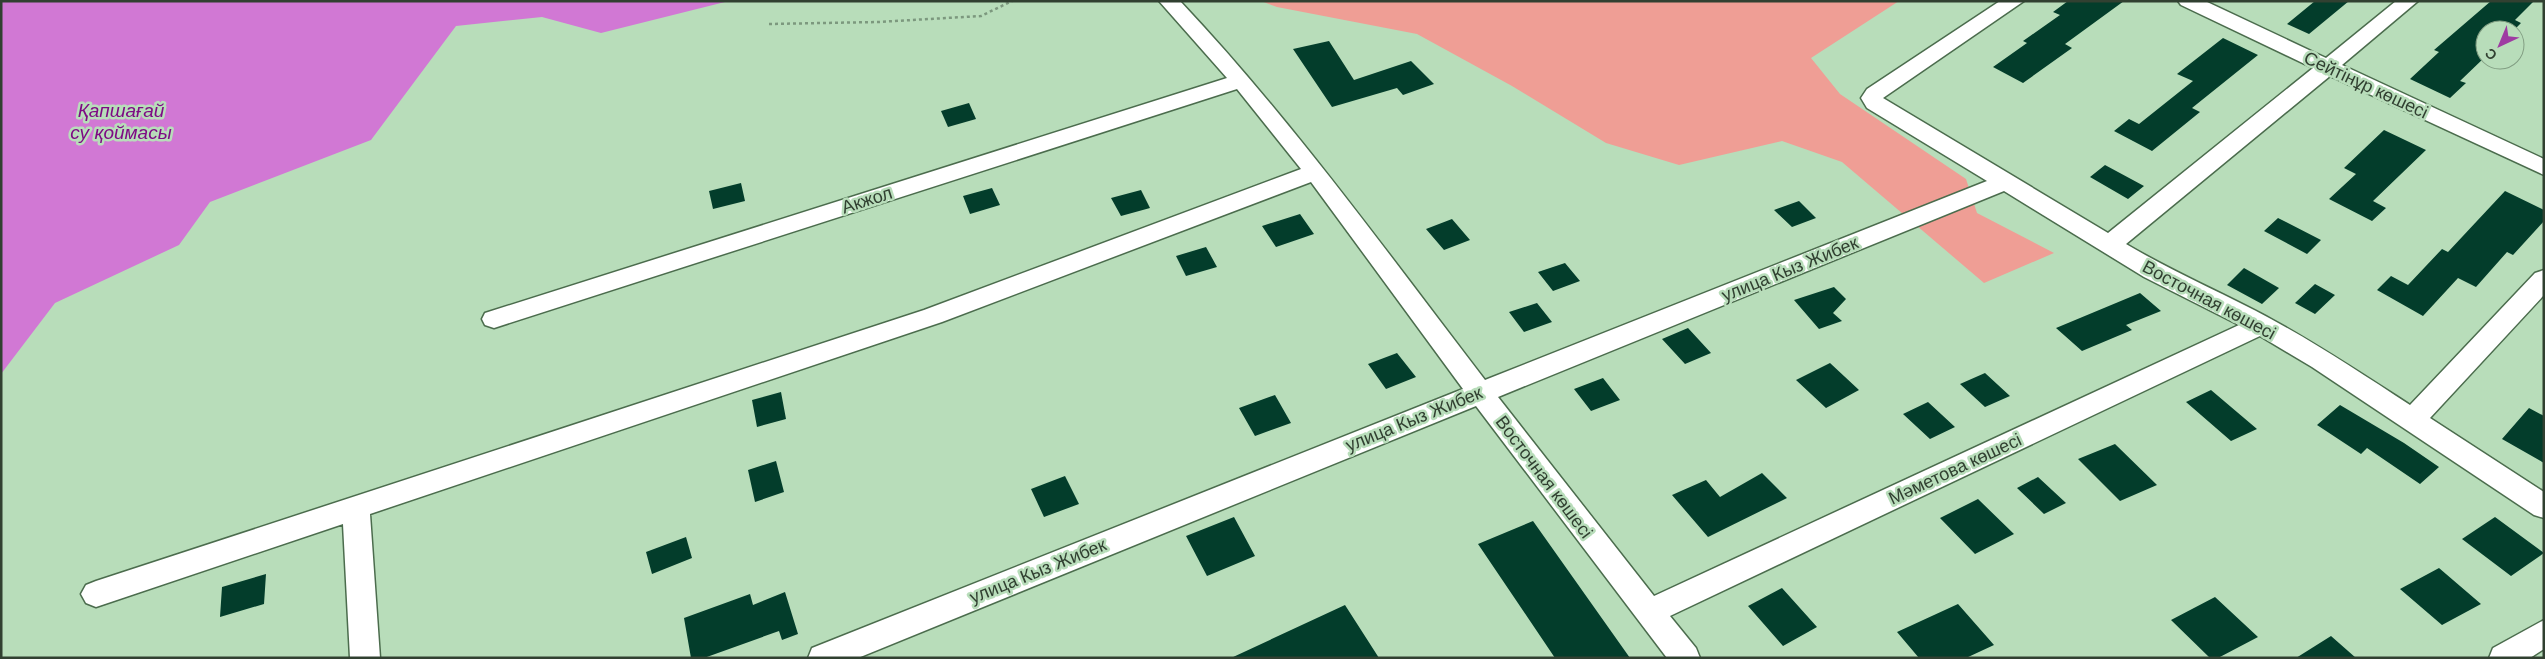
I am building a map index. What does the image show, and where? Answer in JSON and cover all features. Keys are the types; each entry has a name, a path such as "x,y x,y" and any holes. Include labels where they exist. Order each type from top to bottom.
{"street":[{"name":"Восточная көшесі","path":"1168,1 1206,40 1316,172 1545,481 1685,658"},
{"name":"Восточная көшесі","path":"2014,1 1875,94 1872,98 1875,103 2153,271 2261,326 2321,360 2544,507"},
{"name":"Сейтінұр көшесі","path":"2188,1 2544,168"},
{"path":"2109,245 2408,1"},
{"name":"Акжол","path":"494,319 1240,81"},
{"path":"96,594 933,316 1316,172"},
{"name":"улица Кыз Жибек","path":"823,658 2005,182"},
{"path":"2413,419 2544,279"},
{"name":"Мәметова көшесі","path":"1649,612 2261,326"},
{"path":"356,508 365,658"},
{"path":"2504,658 2544,633"}],"path":[{"path":"769,24 878,22 981,16 1012,1"}],"shaded area":[{"path":"1261,1 1899,1 1811,58 1840,94 1966,179 1977,213 2054,253 1984,283 1842,162 1782,141 1679,165 1606,143 1512,86 1417,34 1277,7"}],"water":[{"name":"Қапшағай су қоймасы","path":"1,1 729,1 601,33 542,17 456,26 371,140 210,202 179,245 55,303 1,374"}],"building":[{"path":"2068,1 2124,1 2065,44 2072,48 2023,83 1993,67 2027,43 2023,41 2060,15 2053,12"},
{"path":"2315,1 2349,1 2309,34 2287,24"},
{"path":"2491,1 2534,1 2515,20 2475,20 2475,67 2460,81 2466,83 2450,98 2410,79 2439,52 2434,50"},
{"path":"2223,38 2258,55 2192,108 2200,112 2152,151 2114,131 2129,119 2139,124 2193,81 2177,74"},
{"path":"1329,41 1354,80 1411,61 1434,84 1403,95 1397,88 1332,107 1293,49"},
{"path":"969,103 976,119 948,127 941,111"},
{"path":"2384,130 2426,150 2373,201 2386,208 2372,221 2329,199 2356,174 2344,168"},
{"path":"2105,165 2144,186 2128,199 2090,177"},
{"path":"741,183 745,201 713,209 709,191"},
{"path":"992,188 1000,205 970,214 963,196"},
{"path":"1141,190 1150,208 1121,216 1111,198"},
{"path":"2505,191 2544,210 2544,221 2513,255 2507,252 2476,287 2458,278 2423,316 2377,290 2391,276 2408,285 2442,249 2448,252"},
{"path":"1799,201 1816,218 1792,227 1774,210"},
{"path":"1300,214 1314,234 1276,247 1262,226"},
{"path":"2278,218 2321,240 2307,254 2264,231"},
{"path":"1452,219 1470,240 1444,250 1426,229"},
{"path":"1206,247 1217,267 1186,276 1176,256"},
{"path":"1565,263 1580,281 1553,291 1538,272"},
{"path":"2244,268 2279,288 2262,304 2227,285"},
{"path":"2315,284 2335,295 2315,314 2295,303"},
{"path":"1834,287 1846,299 1833,313 1842,321 1819,329 1794,300"},
{"path":"2140,293 2161,311 2126,325 2132,330 2082,351 2056,328"},
{"path":"1537,303 1552,322 1524,332 1509,312"},
{"path":"1688,328 1711,353 1685,364 1662,339"},
{"path":"1397,353 1416,377 1386,389 1368,364"},
{"path":"1830,363 1859,390 1826,408 1796,380"},
{"path":"1985,373 2010,396 1985,407 1960,384"},
{"path":"1603,378 1620,400 1591,411 1574,389"},
{"path":"2211,390 2257,429 2231,441 2186,402"},
{"path":"781,392 786,419 757,427 752,400"},
{"path":"1275,395 1291,423 1255,436 1239,408"},
{"path":"1928,402 1955,427 1930,439 1903,414"},
{"path":"2340,405 2404,443 2439,467 2420,484 2367,448 2361,454 2317,425"},
{"path":"2529,408 2544,416 2544,463 2502,439"},
{"path":"2115,444 2157,485 2120,501 2078,459"},
{"path":"776,461 784,492 755,502 748,470"},
{"path":"1762,473 1787,498 1708,537 1672,495 1706,480 1720,497"},
{"path":"1065,476 1079,504 1044,517 1031,489"},
{"path":"2038,477 2066,503 2044,514 2017,488"},
{"path":"1978,499 2014,534 1975,554 1940,518"},
{"path":"1234,517 1255,556 1207,576 1186,536"},
{"path":"2495,517 2544,553 2511,576 2462,539"},
{"path":"1533,521 1630,658 1555,658 1478,544"},
{"path":"686,537 692,558 652,574 646,552"},
{"path":"2439,568 2481,604 2442,625 2400,589"},
{"path":"266,574 264,604 220,617 222,587"},
{"path":"1782,588 1817,627 1783,646 1748,606"},
{"path":"785,592 798,634 782,640 779,631 704,658 691,658 684,618 750,594 753,605"},
{"path":"2215,597 2258,637 2218,658 2210,658 2171,620"},
{"path":"1958,604 1994,645 1966,658 1919,658 1897,632"},
{"path":"1345,605 1379,658 1231,658"},
{"path":"2331,636 2356,658 2296,658"}]}
